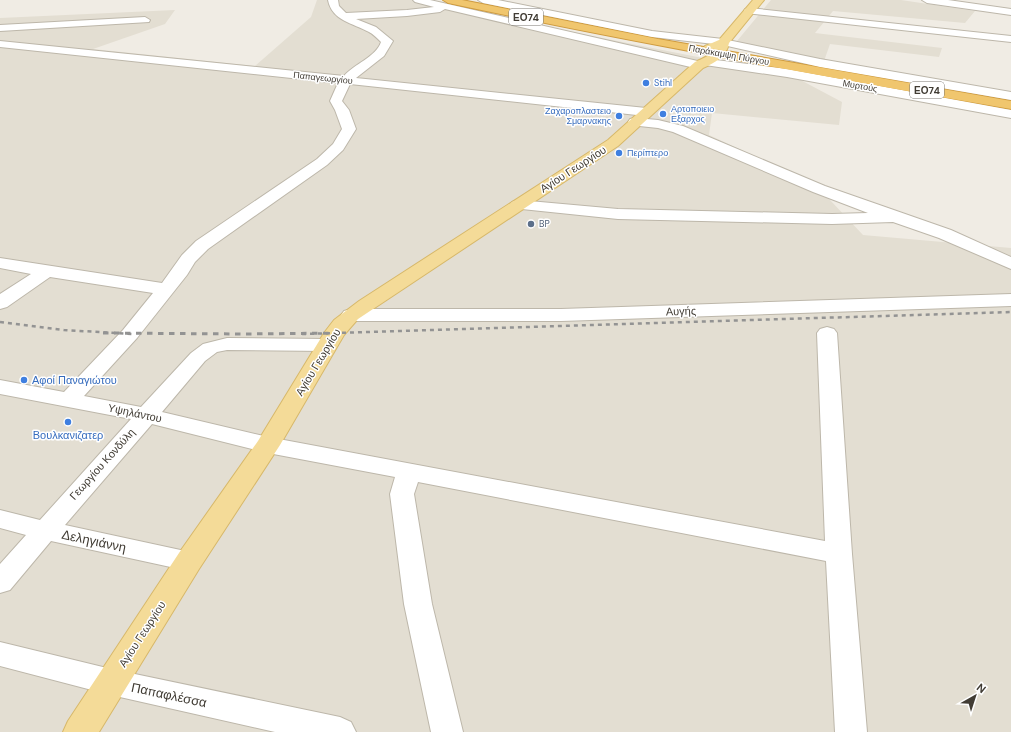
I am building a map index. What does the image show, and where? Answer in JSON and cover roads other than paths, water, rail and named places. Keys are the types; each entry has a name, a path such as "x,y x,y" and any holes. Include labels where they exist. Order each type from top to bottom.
{"highway":[{"name":"Παράκαμψη Πύργου","path":"449,4 541,20 711,55 1011,105"}],"main road":[{"name":"Αγίου Γεωργίου","path":"80,732 189,561 268,445 326,344 341,324 351,315 613,143 711,55 759,0"}],"street":[{"path":"69,400 130,334 181,271 188,259 202,245 322,162 337,150 345,138 349,129 342,110 336,102 340,88 362,66 385,49 387,41 372,29 337,11 333,4 333,0"},
{"path":"418,0 449,4 620,46 711,55 820,63 1011,96"},
{"path":"483,0 645,33 711,55"},
{"path":"927,0 1011,12"},
{"path":"345,16 407,13 449,4"},
{"path":"749,11 1011,39"},
{"path":"0,28 145,20"},
{"path":"15,46 59,25"},
{"name":"Παπαγεωργίου","path":"0,44 347,81 641,117 658,124 678,129 819,189 945,234 1011,264"},
{"name":"Μυρτούς","path":"711,55 787,73 1011,114"},
{"path":"518,205 618,214 832,219 894,217"},
{"path":"0,263 165,289"},
{"path":"0,303 47,271"},
{"name":"Αυγής","path":"351,315 561,314 1011,300"},
{"path":"827,333 839,554 852,732"},
{"name":"Γεωργίου Κονδύλη","path":"0,582 44,530 198,357 210,348 227,344 326,344"},
{"name":"Υψηλάντου","path":"0,387 146,415 268,445 408,473 839,554"},
{"path":"408,473 402,494 418,604 447,732"},
{"name":"Δεληγιάννη","path":"0,519 189,561"},
{"name":"Παπαφλέσσα","path":"0,654 112,682 340,732"}],"railway":[{"path":"331,333 1011,312"},
{"path":"0,322 64,330 118,333"},
{"path":"103,333 118,333"},
{"path":"118,333 331,333"},
{"path":"118,333 133,334"},
{"path":"302,334 331,333"},
{"path":"331,333 341,333"}],"place":[{"name":"Stihl","path":"646,83"},
{"name":"Αρτοποιειο Εξαρχος","path":"663,114"},
{"name":"Ζαχαροπλαστειο Σμαρνακης","path":"619,116"},
{"name":"Περίπτερο","path":"619,153"},
{"name":"BP","path":"531,224"},
{"name":"Αφοί Παναγιώτου","path":"24,380"},
{"name":"Βουλκανιζατερ","path":"68,422"}]}
